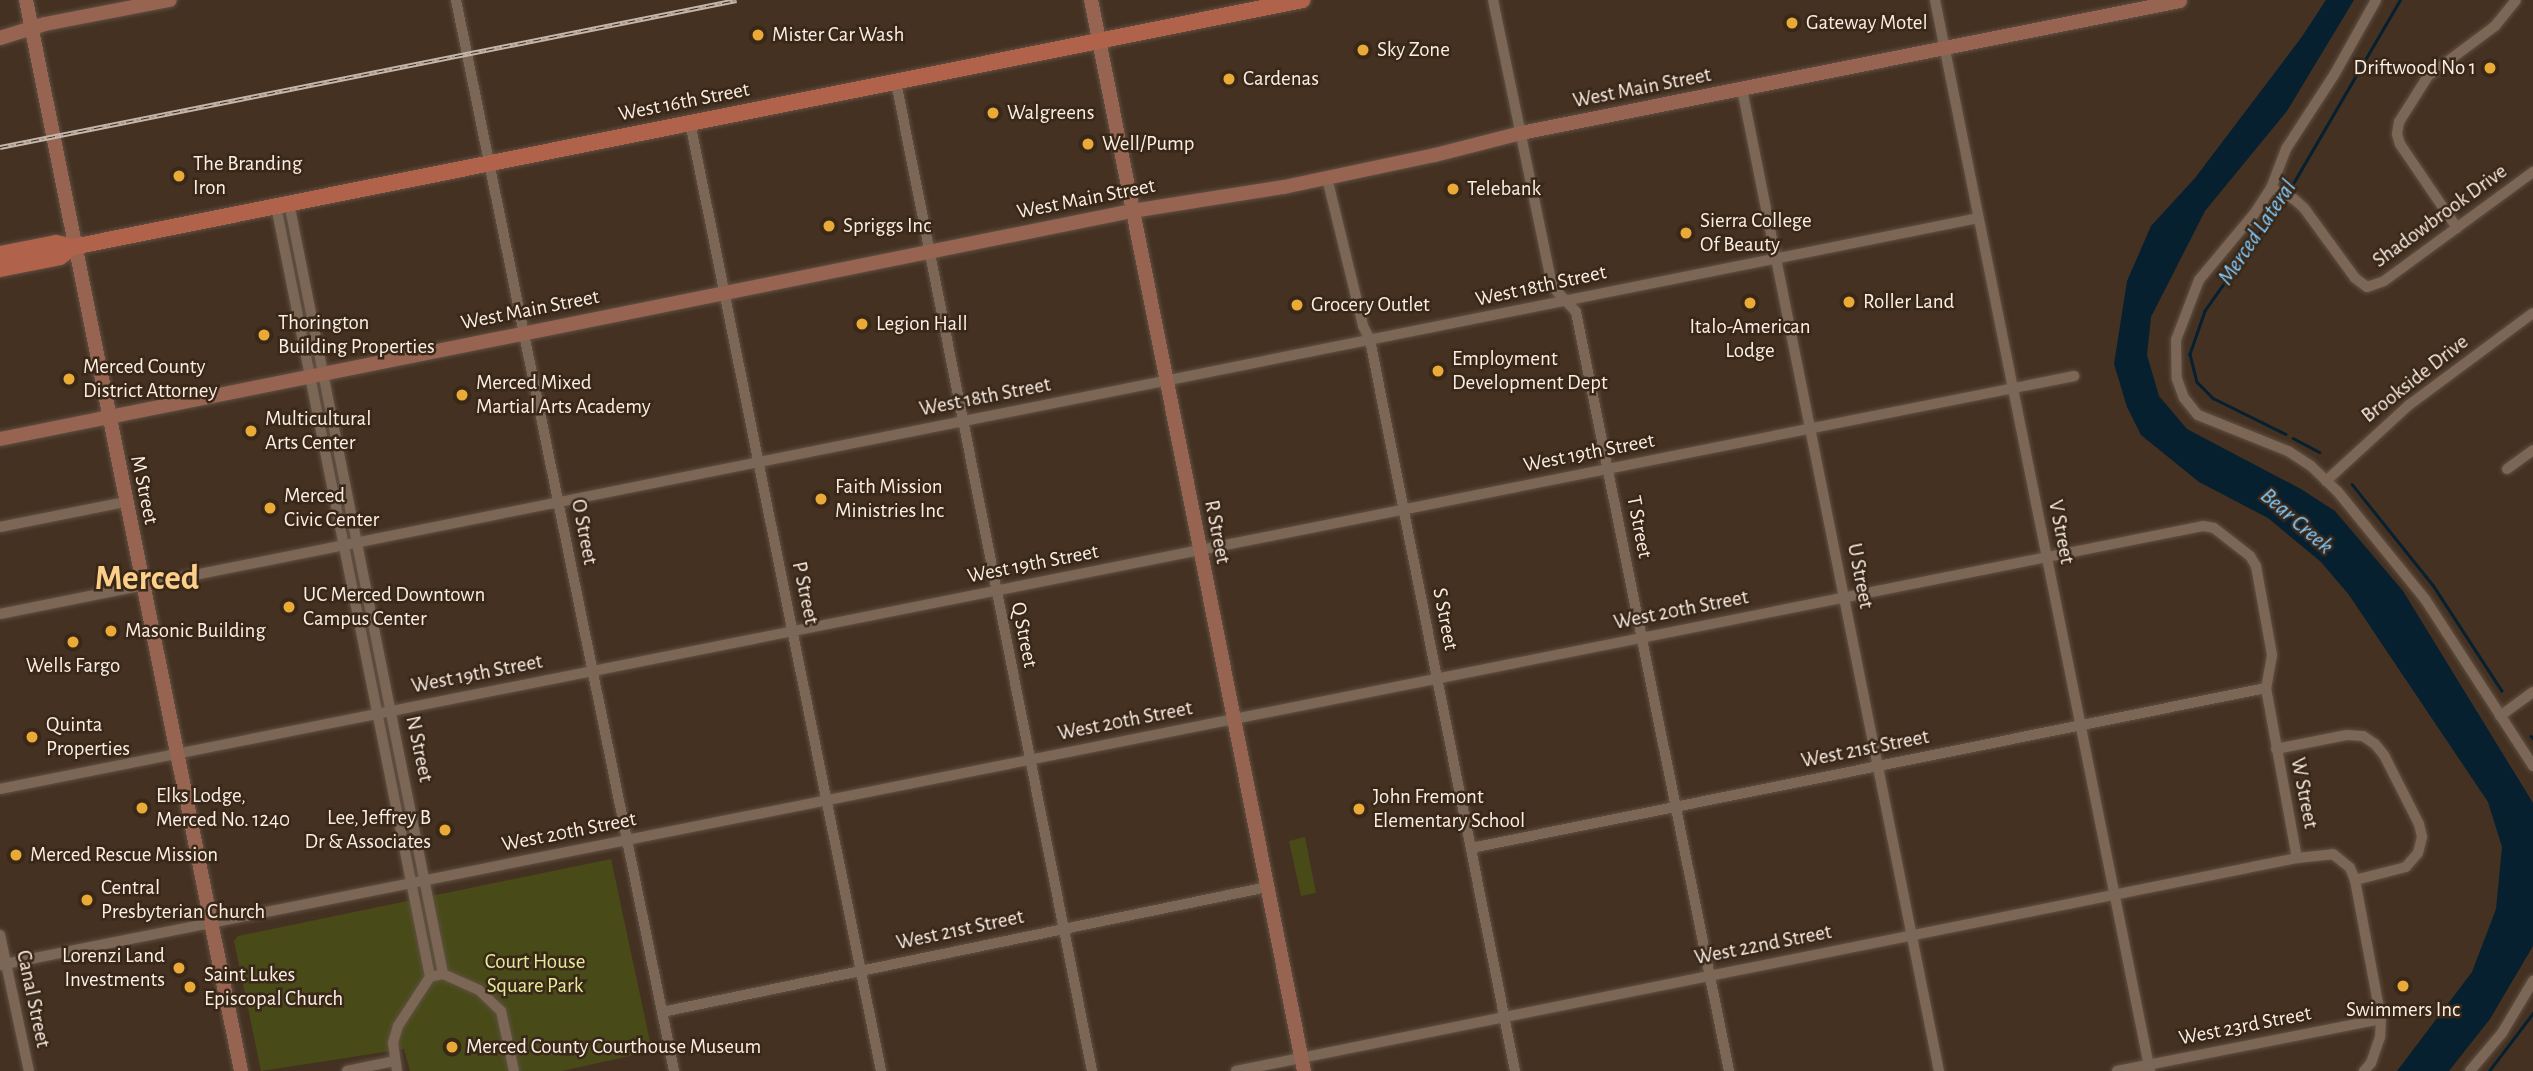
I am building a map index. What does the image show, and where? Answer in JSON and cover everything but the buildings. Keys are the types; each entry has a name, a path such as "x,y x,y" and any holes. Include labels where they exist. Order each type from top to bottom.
{"main road":[{"name":"West 16th Street","path":"0,254 56,243 73,247 1302,0"},
{"name":"West 16th Street","path":"0,269 60,257 73,247"}],"street":[{"name":"M Street","path":"26,0 73,247 241,1071"},
{"path":"0,38 45,24 170,0"},
{"name":"O Street","path":"456,0 674,1071"},
{"name":"R Street","path":"1091,0 1303,1064"},
{"name":"T Street","path":"1493,0 1552,286 1576,312 1729,1071"},
{"name":"V Street","path":"1935,0 2150,1068"},
{"path":"2376,0 2334,75 2286,149 2276,190 2214,260 2189,301 2176,340 2177,379 2191,409 2206,420 2288,451 2326,481 2424,597 2533,766"},
{"path":"2457,228 2400,144 2397,134 2399,122 2428,76 2495,26 2516,0"},
{"name":"West Main Street","path":"0,439 928,251 1132,211 1326,178 1521,133 2180,1"},
{"name":"Q Street","path":"896,82 1093,1071"},
{"name":"U Street","path":"1742,89 1939,1071"},
{"name":"P Street","path":"690,122 881,1071"},
{"name":"Shadowbrook Drive","path":"2276,190 2294,199 2310,215 2355,278 2367,287 2384,281 2533,172"},
{"name":"S Street","path":"1326,178 1363,326 1370,340 1515,1071"},
{"name":"N Street","path":"283,204 317,374 344,545 430,976"},
{"name":"West 18th Street","path":"0,614 1979,218"},
{"name":"Brookside Drive","path":"2326,481 2409,405 2533,313"},
{"name":"N Street","path":"317,374 358,542 443,974"},
{"name":"West 19th Street","path":"0,789 2074,376"},
{"path":"2507,469 2533,450"},
{"path":"0,527 125,502"},
{"name":"West 20th Street","path":"3,965 2203,526 2214,528 2250,556"},
{"name":"W Street","path":"2250,556 2256,566 2272,655 2266,688 2297,858 2333,854 2343,859 2355,880 2381,1019 2380,1037 2371,1063 2364,1071"},
{"name":"West 21st Street","path":"1471,848 2266,688"},
{"path":"2500,716 2533,692"},
{"path":"2276,749 2347,734 2363,736 2375,744 2384,755 2419,824 2422,837 2418,853 2406,867 2355,880"},
{"name":"West 22nd Street","path":"1236,1071 1303,1064 1504,1017 2297,858"},
{"name":"West 21st Street","path":"662,1012 1267,887"},
{"name":"Canal Street","path":"0,935 3,965 29,1071"},
{"path":"347,1071 396,1066 393,1043 398,1026 430,976 443,974 479,990 501,1011 514,1071"},
{"path":"2470,1071 2502,1033 2533,981"},
{"name":"West 23rd Street","path":"2117,1071 2150,1068 2381,1019"}],"green space":[{"path":"1305,837 1316,893 1301,896 1289,841"},
{"name":"Court House Square Park","path":"611,859 652,1051 562,1071 410,1071 404,1049 261,1071 234,941 238,936"}],"water":[{"name":"Bear Creek","path":"2326,0 2354,0 2287,111 2205,211 2151,317 2147,355 2159,396 2187,429 2301,489 2335,511 2403,591 2533,803 2533,946 2490,1019 2449,1071 2397,1071 2472,972 2496,909 2502,847 2488,802 2349,595 2321,562 2268,518 2199,482 2141,435 2127,407 2114,364 2127,281 2151,226 2195,178 2301,38"}],"waterway":[{"name":"Merced Lateral","path":"2287,194 2400,0"},
{"name":"Merced Lateral","path":"2284,199 2205,311 2190,354 2197,382 2213,398 2286,434"},
{"name":"Merced Lateral","path":"2293,438 2319,452"},
{"name":"Merced Lateral","path":"2352,484 2433,585 2502,691"},
{"name":"Merced Lateral","path":"2489,1071 2533,1013"}],"railway":[{"path":"0,147 736,0"}],"place":[{"name":"Gateway Motel","path":"1792,23"},
{"name":"Mister Car Wash","path":"758,35"},
{"name":"Sky Zone","path":"1363,50"},
{"name":"Driftwood No 1","path":"2490,68"},
{"name":"Cardenas","path":"1229,79"},
{"name":"Walgreens","path":"993,113"},
{"name":"Well/Pump","path":"1088,144"},
{"name":"The Branding Iron","path":"179,176"},
{"name":"Telebank","path":"1453,189"},
{"name":"Spriggs Inc","path":"829,226"},
{"name":"Sierra College Of Beauty","path":"1686,233"},
{"name":"Roller Land","path":"1849,302"},
{"name":"Italo-American Lodge","path":"1750,303"},
{"name":"Grocery Outlet","path":"1297,305"},
{"name":"Legion Hall","path":"862,324"},
{"name":"Thorington Building Properties","path":"264,335"},
{"name":"Employment Development Dept","path":"1438,371"},
{"name":"Merced County District Attorney","path":"69,379"},
{"name":"Merced Mixed Martial Arts Academy","path":"462,395"},
{"name":"Multicultural Arts Center","path":"251,431"},
{"name":"Faith Mission Ministries Inc","path":"821,499"},
{"name":"Merced Civic Center","path":"270,508"},
{"name":"UC Merced Downtown Campus Center","path":"289,607"},
{"name":"Masonic Building","path":"111,631"},
{"name":"Wells Fargo","path":"73,642"},
{"name":"Quinta Properties","path":"32,737"},
{"name":"Elks Lodge, Merced No. 1240","path":"142,808"},
{"name":"John Fremont Elementary School","path":"1359,809"},
{"name":"Lee, Jeffrey B Dr & Associates","path":"445,830"},
{"name":"Merced Rescue Mission","path":"16,855"},
{"name":"Central Presbyterian Church","path":"87,900"},
{"name":"Lorenzi Land Investments","path":"179,968"},
{"name":"Swimmers Inc","path":"2403,986"},
{"name":"Saint Lukes Episcopal Church","path":"190,987"},
{"name":"Merced County Courthouse Museum","path":"452,1047"}],"district":[{"name":"Merced","path":"147,579"}]}
